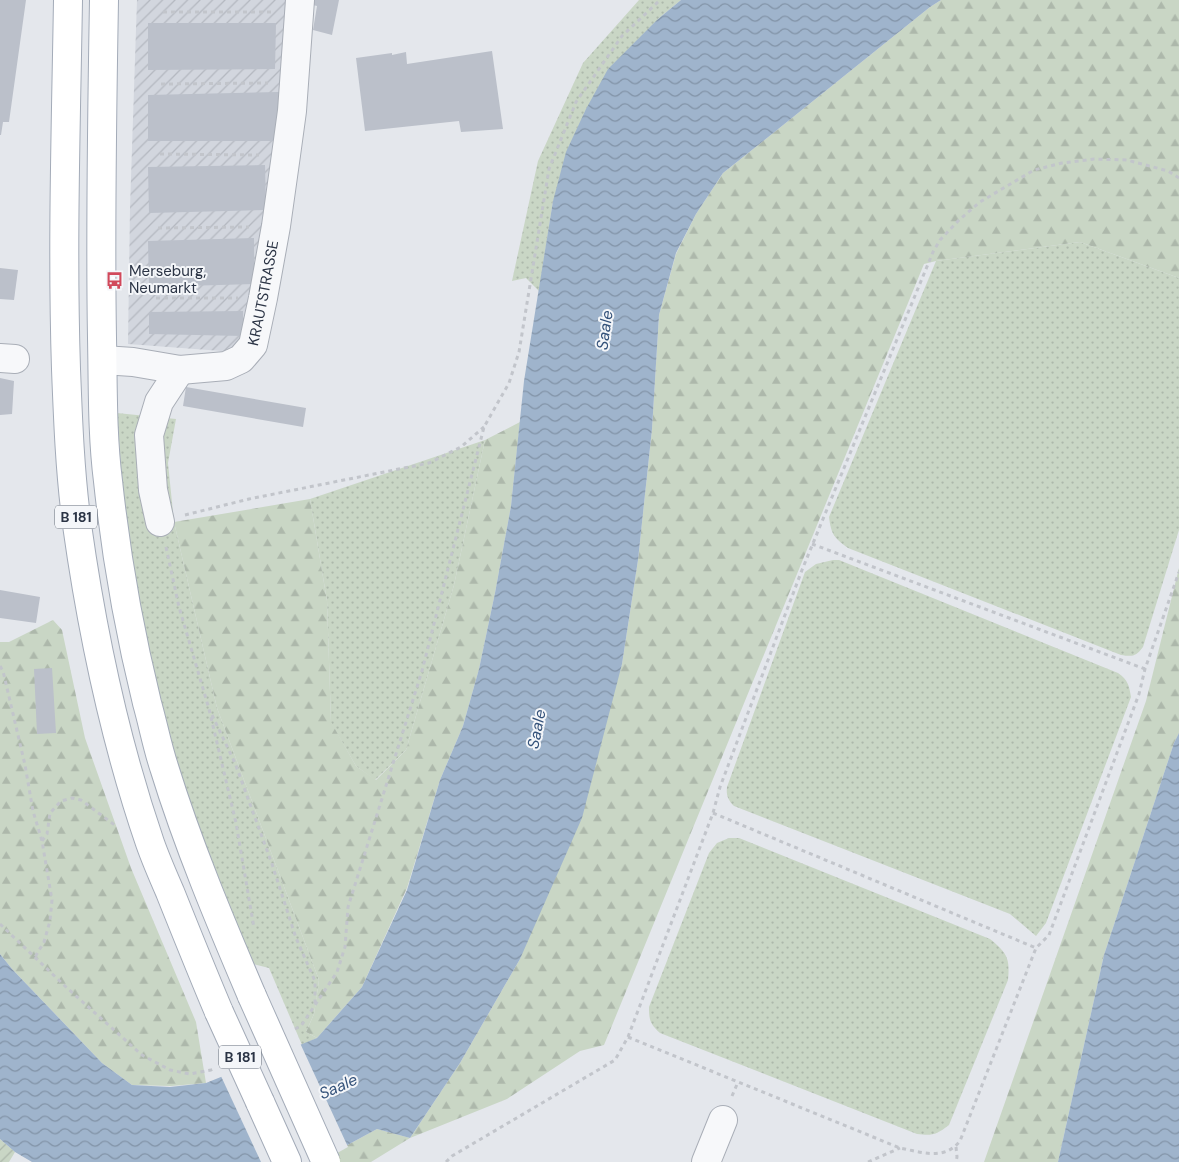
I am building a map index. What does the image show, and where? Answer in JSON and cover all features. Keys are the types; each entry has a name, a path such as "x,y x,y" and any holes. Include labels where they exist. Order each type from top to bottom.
{"main road":[{"name":"B 181","path":"68,0 64,259 68,440 77,524 95,631 107,693 150,844 189,941 287,1162"},
{"name":"B 181","path":"104,0 101,126 103,417 107,478 125,602 140,673 163,764 184,827 217,914 326,1162"}],"street":[{"name":"KRAUTSTRASSE","path":"103,360 133,362 180,370 226,366 241,359 253,345 264,298 286,155 292,111 300,6"},
{"path":"160,522 153,490 150,435 159,402 180,370"},
{"path":"706,1162 723,1120"}],"path":[{"path":"209,709 235,764 272,864 296,938 315,981 315,1005 337,972 345,947 348,907 422,671 484,428 509,383 519,352 549,169 576,102 622,36 660,0"},
{"path":"163,12 300,6"},
{"path":"161,84 294,82"},
{"path":"160,154 286,155"},
{"path":"446,1162 452,1156 615,1060 628,1037 812,544 933,252 940,240 980,202 1034,170 1062,163 1094,159 1126,160 1168,171 1179,178"},
{"path":"158,228 276,226"},
{"path":"156,298 264,298"},
{"path":"254,928 236,823 209,709 179,607 160,522 249,499 429,462 461,447 484,428"},
{"path":"812,544 1145,669"},
{"path":"628,1037 900,1148 935,1155 956,1147 1036,948 1048,935 1139,694 1145,669 1179,572"},
{"path":"0,666 3,671 26,765 33,811 42,841 52,900 50,921 44,942 35,957"},
{"path":"42,841 48,834 50,813 61,801 72,798 81,800 118,827"},
{"path":"713,813 1036,948"},
{"path":"0,924 66,987 142,1055 170,1070"},
{"path":"956,1147 956,1162"},
{"path":"868,1162 900,1148"}],"shaded area":[{"path":"137,0 294,0 246,342 235,352 128,344 130,208"}],"green space":[{"path":"639,0 681,0 658,19 553,201 539,291 526,278 512,281 538,161 583,63"},
{"path":"941,0 1179,0 1179,278 1080,242 924,264 604,1045 580,1051 507,1099 410,1138 460,1063 520,959 622,664 638,560 652,429 659,315 676,254 696,214 723,173"},
{"path":"1080,242 1179,278 1179,530 1143,647 1131,656 1121,655 848,548 834,535 829,517 936,261"},
{"path":"117,413 176,419 168,463 174,522 217,708 319,980 314,1014 306,1032 317,1038 302,1045 269,968 253,964 185,793 145,637 125,521"},
{"path":"520,422 511,506 495,593 479,669 463,726 440,780 407,888 362,987 317,1038 306,1032 314,1014 319,980 217,708 174,522 310,499 327,601 331,722 356,766 376,780 406,750 454,585 485,440"},
{"path":"485,440 454,585 406,750 375,780 356,766 331,723 327,601 310,499"},
{"path":"839,560 1118,673 1128,683 1131,697 1046,923 1036,936 1010,914 734,806 729,799 727,787 805,572 816,564"},
{"path":"1179,568 1179,733 1174,743 1104,955 1058,1162 984,1162 1146,701"},
{"path":"53,620 62,630 85,738 131,868 196,1022 206,1083 171,1086 132,1085 102,1063 0,954 0,642 9,642"},
{"path":"729,838 739,838 990,939 1004,952 1008,961 1008,980 949,1125 941,1131 926,1135 917,1134 660,1033 654,1027 650,1019 649,1007 709,853 717,843"},
{"path":"377,1129 410,1138 371,1162 316,1162"},
{"path":"0,1139 15,1152 9,1162 0,1162"}],"water":[{"name":"Saale","path":"681,0 941,0 723,173 696,214 676,253 659,315 652,429 638,560 622,664 582,818 520,959 460,1063 410,1138 377,1129 316,1162 32,1162 15,1152 0,1139 0,954 102,1063 132,1085 170,1087 206,1083 317,1038 362,987 407,890 440,780 463,726 479,669 511,506 524,381 553,201 566,152 586,109 608,69 658,19"},
{"path":"1179,733 1179,1162 1058,1162 1104,955 1174,743"}],"pier":[{"path":"300,1043 348,1147 321,1162 261,1162 220,1074"}],"building":[{"path":"0,0 26,0 9,122 3,122 1,135 0,135"},
{"path":"313,0 339,0 332,35 313,30 317,6 313,5"},
{"path":"148,23 276,23 275,69 148,70"},
{"path":"492,51 503,129 461,132 459,121 365,131 356,58 406,52 407,64"},
{"path":"279,92 276,141 148,141 148,95"},
{"path":"265,165 266,210 149,213 148,167"},
{"path":"254,238 254,284 149,287 148,241"},
{"path":"0,268 18,270 14,300 0,299"},
{"path":"243,311 243,336 149,334 149,312"},
{"path":"0,378 14,381 12,414 0,415"},
{"path":"186,387 306,408 303,427 183,406"},
{"path":"0,590 40,597 36,623 0,618"},
{"path":"52,668 56,733 37,734 34,669"}],"place":[{"name":"Merseburg, Neumarkt","path":"115,280"}]}
